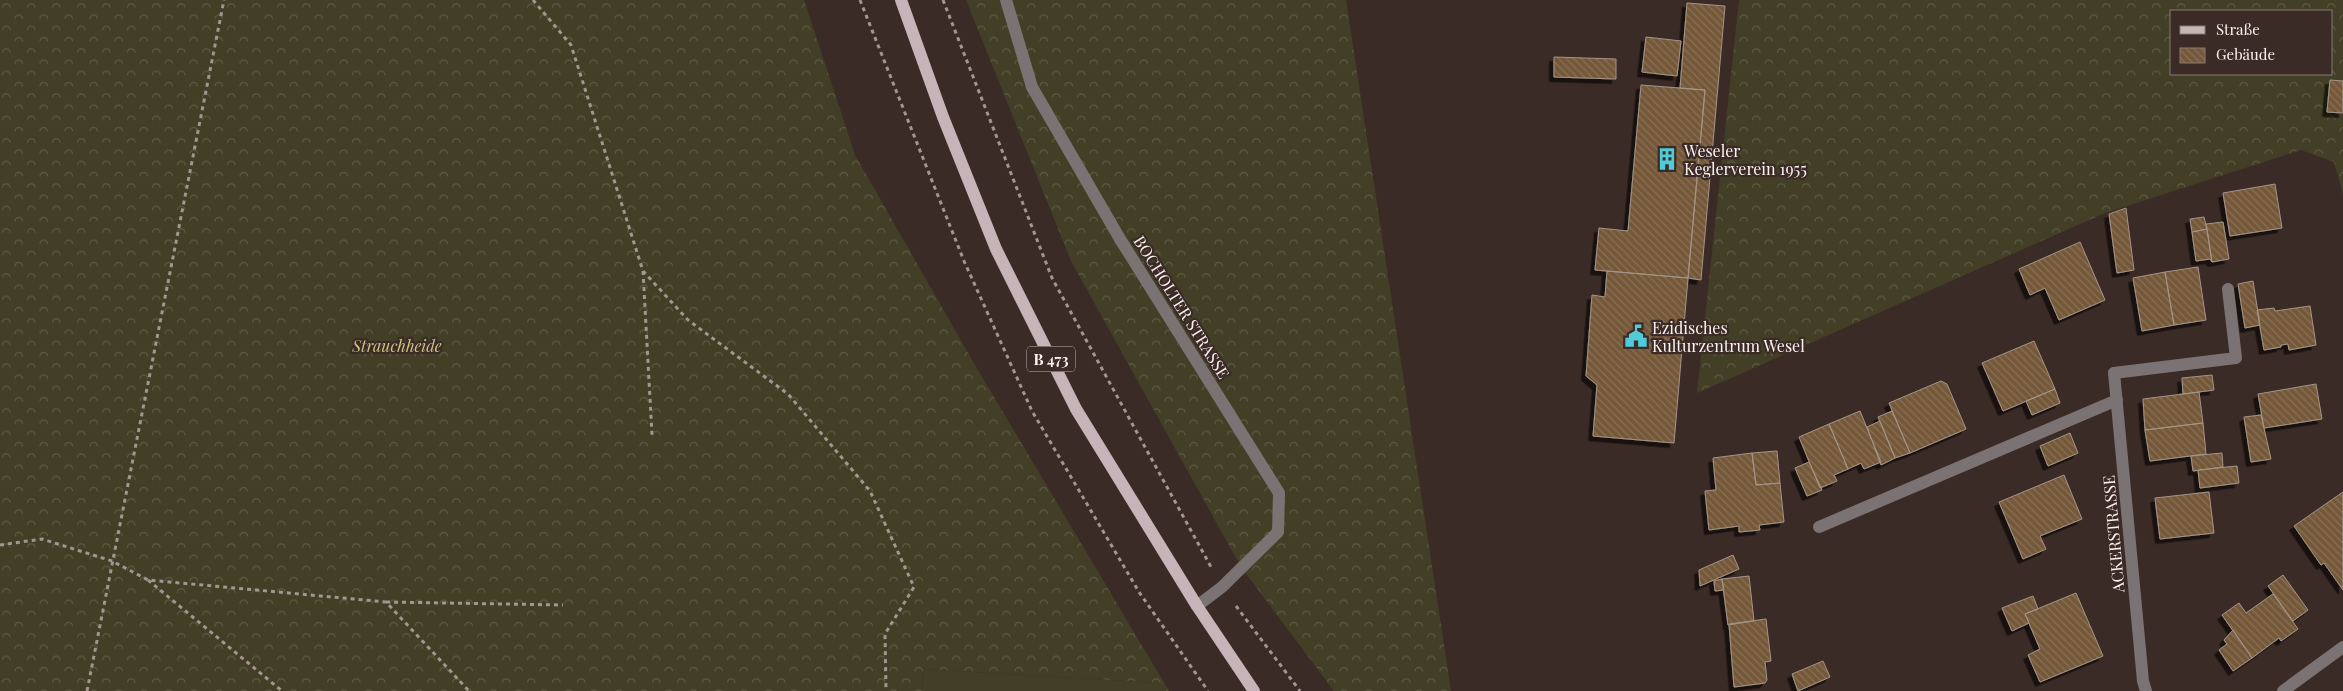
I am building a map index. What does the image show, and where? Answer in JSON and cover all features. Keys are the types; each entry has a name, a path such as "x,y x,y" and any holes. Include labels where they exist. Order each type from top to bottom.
{"main road":[{"name":"B 473","path":"900,0 943,117 996,249 1076,409 1197,606 1254,691"}],"street":[{"name":"BOCHOLTER STRASSE","path":"1006,0 1032,87 1120,239 1279,493 1278,532 1222,587 1197,606"},
{"name":"ACKERSTRASSE","path":"2146,691 2143,681 2114,373 2236,358 2228,288"},
{"path":"1820,527 2117,400"},
{"path":"2283,691 2343,647"}],"path":[{"path":"87,691 224,0"},
{"path":"534,0 571,44 643,271 652,435"},
{"path":"860,0 964,261 1032,411 1139,592 1208,691"},
{"path":"943,0 1052,278 1222,587 1300,691"},
{"path":"643,271 688,320 788,394 870,491 914,587 884,634 886,691"},
{"path":"0,545 42,539 112,561 148,580 282,691"},
{"path":"148,580 386,602 563,604"},
{"path":"386,602 469,691"}],"green space":[{"name":"Strauchheide","path":"0,0 804,0 855,155 975,365 1169,691 1166,691 1159,683 923,669 922,691 0,691"},
{"path":"966,0 1346,0 1451,691 1334,691 1241,567 1071,261"},
{"path":"1739,0 2343,0 2343,194 2334,162 2301,150 2105,213 1697,393"},
{"path":"923,669 1159,683 1166,691 922,691"}],"building":[{"path":"1687,3 1725,6 1701,280 1688,278 1705,90 1680,88"},
{"path":"1646,37 1681,41 1677,76 1642,72"},
{"path":"1554,57 1616,59 1616,79 1554,77"},
{"path":"2330,80 2343,81 2343,113 2327,112"},
{"name":"Weseler Keglerverein 1955","path":"1641,85 1705,90 1688,278 1595,270 1599,228 1628,231"},
{"path":"2275,184 2282,228 2230,236 2223,193"},
{"path":"2126,208 2134,270 2117,273 2109,214"},
{"path":"2204,217 2207,229 2192,232 2190,219"},
{"path":"2223,222 2229,259 2212,262 2206,224"},
{"path":"2207,229 2212,262 2210,259 2196,261 2192,232"},
{"path":"2080,242 2105,300 2059,320 2045,288 2030,295 2019,269"},
{"path":"2198,267 2206,320 2174,325 2165,272"},
{"name":"Ezidisches Kulturzentrum Wesel","path":"1607,271 1688,278 1674,443 1593,436 1597,385 1586,376 1592,295 1605,297"},
{"path":"2165,272 2174,325 2142,331 2133,278"},
{"path":"2253,281 2260,325 2245,328 2238,284"},
{"path":"2310,306 2316,345 2289,350 2288,344 2264,350 2257,310 2274,308 2275,311"},
{"path":"2034,341 2055,389 2003,411 1982,363"},
{"path":"2212,375 2214,390 2183,394 2182,378"},
{"path":"1941,381 1947,384 1966,429 1910,453 1889,403"},
{"path":"2316,384 2322,419 2264,428 2258,394"},
{"path":"2055,389 2060,403 2032,415 2026,401"},
{"path":"2199,392 2203,423 2145,430 2143,399"},
{"path":"1860,411 1881,462 1864,469 1861,463 1848,469 1829,424"},
{"path":"1892,411 1910,453 1895,458 1878,417"},
{"path":"2261,415 2271,459 2251,462 2244,417"},
{"path":"1880,421 1895,458 1881,465 1867,427"},
{"path":"2203,423 2206,454 2150,461 2145,430"},
{"path":"1829,424 1848,469 1834,475 1837,481 1820,488 1799,437"},
{"path":"2070,433 2078,453 2048,466 2040,446"},
{"path":"1777,451 1780,483 1756,485 1752,453"},
{"path":"1752,453 1756,485 1780,483 1784,522 1759,525 1760,530 1739,532 1739,526 1709,530 1705,491 1716,490 1713,458"},
{"path":"2222,453 2223,467 2193,471 2191,456"},
{"path":"1809,462 1822,490 1807,496 1795,468"},
{"path":"2237,466 2239,483 2200,488 2198,470"},
{"path":"2064,475 2082,519 2040,536 2046,549 2023,559 1999,502"},
{"path":"2209,492 2214,533 2160,539 2155,498"},
{"path":"2343,492 2343,590 2324,563 2321,565 2294,526"},
{"path":"1733,555 1739,569 1700,586 1699,570"},
{"path":"2283,575 2308,610 2293,621 2268,586"},
{"path":"1749,576 1754,621 1728,625 1722,579"},
{"path":"1722,579 1724,590 1715,591 1714,581"},
{"path":"2076,593 2103,656 2040,682 2028,655 2040,649 2025,614"},
{"path":"2273,594 2298,629 2281,641 2279,638 2252,658 2222,615 2239,603 2246,613"},
{"path":"2033,596 2038,609 2025,614 2029,623 2012,631 2002,608"},
{"path":"1766,619 1771,661 1765,662 1767,680 1765,683 1734,687 1729,624"},
{"path":"2233,630 2252,658 2233,671 2219,650 2227,644 2224,640"},
{"path":"1823,661 1830,677 1798,691 1792,674"}],"place":[{"name":"Weseler Keglerverein 1955","path":"1667,159"},
{"name":"Ezidisches Kulturzentrum Wesel","path":"1636,336"}]}
